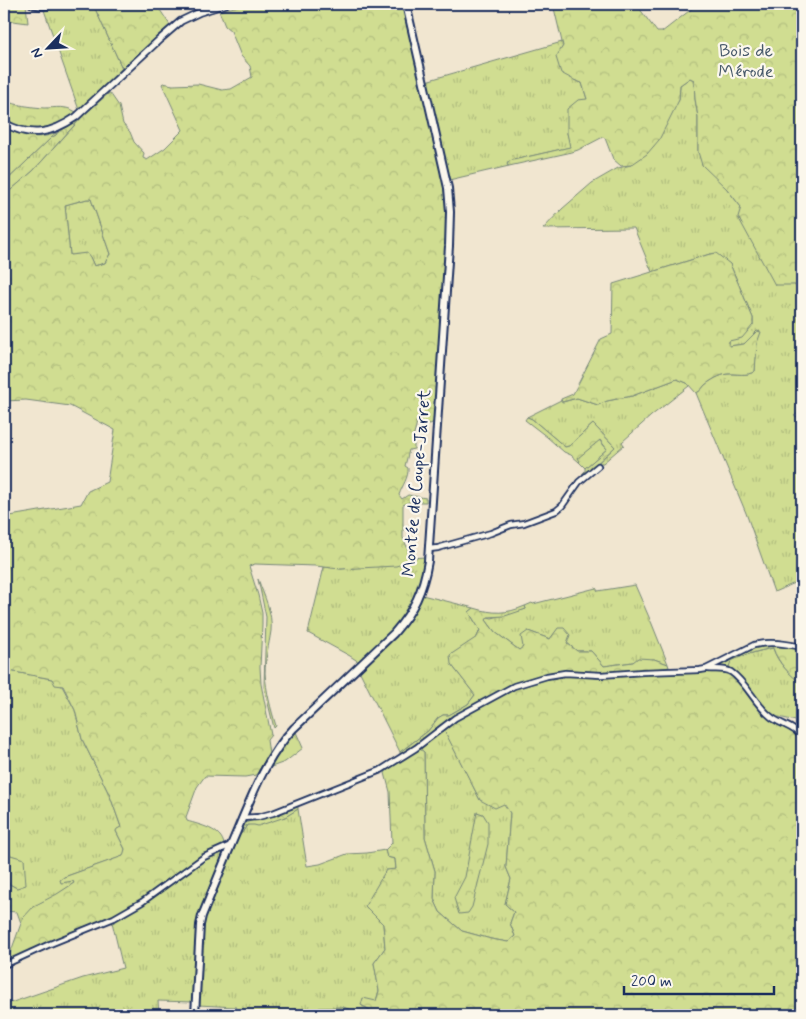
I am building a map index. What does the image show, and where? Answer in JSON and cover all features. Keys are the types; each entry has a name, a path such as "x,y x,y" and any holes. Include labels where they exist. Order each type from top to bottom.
{"main road":[{"name":"Montée de Coupe-Jarret","path":"195,1015 202,916 242,818 270,760 285,737 394,633 409,615 423,586 428,549 450,212 448,188 406,4"}],"street":[{"path":"31,4 43,7 57,4"},
{"path":"4,123 29,132 46,132 60,127 76,117 152,46 181,22 200,12 226,4"},
{"path":"428,549 491,533 556,511 562,506 578,482 598,466"},
{"path":"706,669 750,647 763,643 802,647"},
{"path":"242,818 258,817 273,813 381,770 416,748 455,718 498,694 521,684 565,672 601,675 724,669 736,676 770,716 796,730 802,737"},
{"path":"4,965 44,946 114,918 142,902 204,857 231,845"}],"green space":[{"path":"4,4 26,4 28,23 13,21 4,24"},
{"path":"66,4 93,4 122,68 79,110 44,10"},
{"path":"93,4 156,4 170,25 122,68"},
{"path":"246,4 403,4 443,182 447,221 434,422 430,424 417,421 412,441 414,442 414,449 409,450 405,466 408,468 407,475 399,495 402,499 408,495 426,498 426,502 409,502 403,505 403,538 408,549 408,562 396,566 341,569 316,566 255,564 249,566 262,613 260,667 261,684 271,735 267,740 269,754 256,775 245,777 205,776 197,787 186,817 187,821 215,831 224,845 202,856 125,910 11,959 10,954 23,918 34,906 74,883 73,881 61,883 60,880 123,856 125,849 116,831 121,827 110,796 82,739 75,710 63,686 55,685 52,679 4,670 4,517 81,504 88,491 107,482 115,430 70,406 26,400 4,401 4,196 33,171 84,115 109,93 119,106 123,124 130,132 134,142 144,153 143,158 147,160 165,148 183,130 163,83 173,85 198,84 222,90 231,89 252,77 250,66 241,56 231,31 225,26 219,11","holes":["91,199 110,254 105,263 94,266 87,253 70,255 65,205"]},
{"name":"Bois de Mérode","path":"553,4 636,4 657,32 662,32 698,4 802,4 802,295 795,285 775,285 738,217 741,207 727,189 702,165 698,152 698,117 694,80 690,78 680,85 679,100 659,140 647,154 631,165 621,166 613,159 603,137 572,152 507,165 509,161 570,147 567,133 567,109 578,100 587,99 582,83 561,73 556,57 563,46"},
{"path":"562,42 563,46 557,57 574,80 582,83 587,99 567,133 571,147 509,161 507,164 509,166 449,180 426,81"},
{"path":"690,78 694,80 698,117 698,152 741,207 802,295 802,410 794,416 802,417 802,580 774,592 746,513 696,393 710,381 721,375 749,374 755,371 757,332 744,344 729,346 729,341 753,325 753,318 730,264 710,254 652,272 634,228 543,229 562,209 592,183 618,168 631,165 679,100 680,85"},
{"path":"4,101 34,107 64,108 76,112 68,119 51,126 41,128 23,127 4,120"},
{"path":"79,120 33,171 4,196 4,183 52,137"},
{"path":"4,127 23,135 36,137 57,133 4,183"},
{"path":"91,199 110,254 105,263 94,266 90,257 70,255 65,205"},
{"path":"716,253 730,264 753,318 753,325 742,338 729,341 729,346 744,344 757,331 761,332 757,343 755,371 749,374 721,375 710,381 696,393 687,383 677,379 632,396 607,401 598,405 577,398 562,402 561,399 573,394 601,339 612,334 613,284"},
{"path":"677,379 687,383 689,386 651,416 622,442 624,445 603,463 598,463 615,447 593,424 569,446 565,447 532,419 527,417 561,400 563,402 577,398 598,405 607,401 632,396"},
{"path":"527,417 532,419 565,447 569,446 593,424 615,447 585,474 582,474 585,468 607,449 600,440 578,458 579,462 525,420"},
{"path":"599,440 607,449 585,468 577,458"},
{"path":"426,557 420,584 404,617 359,662 308,633 324,567 341,569 408,562 408,558"},
{"path":"258,579 271,618 265,673 276,726 274,728 264,687 266,617"},
{"path":"635,585 668,664 654,659 604,666 591,651 577,651 567,643 558,629 550,639 528,631 523,648 519,650 495,632 486,620 488,617 492,618 526,609 525,606 532,603 596,588 598,591"},
{"path":"422,595 474,608 469,612 480,630 477,637 451,664 475,695 468,704 449,715 443,715 438,718 428,731 400,752 359,670 404,626 418,606"},
{"path":"525,606 526,609 505,616 488,617 486,620 495,632 519,650 523,647 521,636 528,631 550,639 558,628 564,628 570,635 567,643 577,651 591,651 604,666 633,662 638,658 654,659 668,664 669,667 614,673 567,671 547,675 614,677 727,672 733,675 769,719 792,729 802,739 802,1015 373,1015 374,1012 361,1005 363,998 376,1001 379,991 374,963 385,948 383,924 365,906 386,870 396,869 395,859 387,857 385,850 392,843 390,792 385,773 388,769 420,749 424,752 425,837 435,871 434,899 440,912 462,931 508,942 515,936 510,923 514,912 505,904 511,879 506,867 510,813 504,804 495,808 480,800 441,724 410,750 400,755 400,752 428,731 438,718 443,715 449,715 468,704 475,695 451,664 450,655 477,637 480,630 469,612 474,608 506,612"},
{"path":"775,644 802,648 802,684 785,668 773,648 751,653 731,661 729,667 719,668 717,665 754,647"},
{"path":"773,648 781,664 802,684 802,724 770,715 738,675 727,668 730,661 751,653"},
{"path":"4,670 52,679 62,686 75,710 82,739 110,796 121,827 116,831 125,849 124,856 64,877 74,883 23,918 21,923 17,912 4,911 4,881 17,888 24,860 4,853"},
{"path":"444,729 480,800 504,803 510,813 506,867 511,879 505,904 514,912 510,923 515,936 508,942 462,931 440,912 434,899 435,871 425,837 424,752 420,749"},
{"path":"296,732 303,748 285,762 271,767 277,754 285,744 285,740"},
{"path":"298,806 298,809 285,817 258,826 247,825 242,833 239,833 244,824 248,822"},
{"path":"298,809 307,866 320,864 347,854 385,850 387,857 395,859 396,870 383,924 385,948 374,963 379,991 376,1001 361,1005 374,1013 373,1015 363,1015 343,1007 319,1008 316,1015 237,1015 236,1007 198,1005 201,937 204,919 239,833 242,833 247,825 285,817"},
{"path":"477,812 483,814 488,822 488,844 472,907 468,913 459,914 454,898 465,877"},
{"path":"220,852 223,853 223,857 206,898 199,922 193,1002 158,1001 159,1015 4,1015 4,1000 7,1004 83,978 123,968 112,922 146,903 199,864"},
{"path":"4,853 24,859 26,885 17,888 4,881"},
{"path":"343,1007 363,1015 316,1015 319,1008"}]}
